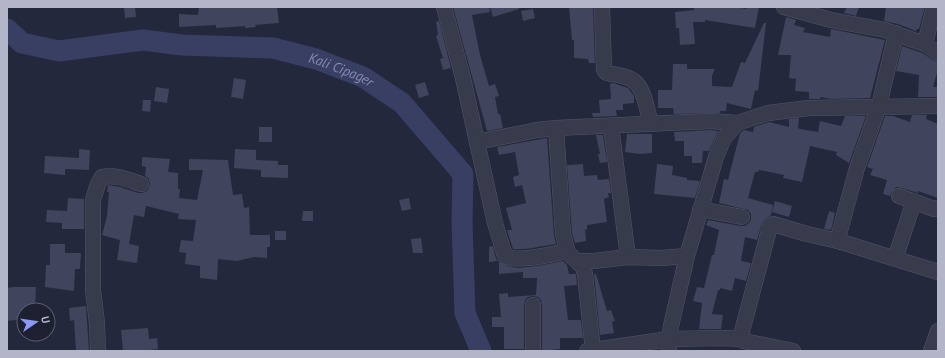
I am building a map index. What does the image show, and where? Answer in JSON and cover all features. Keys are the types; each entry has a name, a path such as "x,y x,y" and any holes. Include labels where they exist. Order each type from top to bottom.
{"street":[{"path":"444,7 463,78 495,223 505,256 512,258 572,256 594,261 628,257 661,258 688,256"},
{"path":"602,7 604,70 607,73 623,76 634,81 641,91 651,124"},
{"path":"784,7 831,20 896,33 925,44 938,53"},
{"path":"925,44 934,7"},
{"path":"838,241 857,168 879,106 896,33"},
{"path":"669,345 688,256 700,209 718,152 724,138 737,123 744,119 768,113 809,108 938,106"},
{"path":"477,142 537,130 556,128 711,121 737,123"},
{"path":"610,126 628,257"},
{"path":"556,128 563,234 572,256 583,268 585,274 591,351 740,339 788,350"},
{"path":"98,351 97,323 93,290 93,200 102,177 121,177 141,184"},
{"path":"899,196 934,209 938,208"},
{"path":"895,259 914,201"},
{"path":"700,209 742,217"},
{"path":"740,339 770,226 774,224 838,241 938,272"},
{"path":"533,305 533,351"},
{"path":"932,351 938,331"}],"building":[{"path":"124,7 135,7 136,17 125,18"},
{"path":"199,7 277,7 279,23 255,25 256,27 245,28 245,26 216,28 216,25 179,27 179,14 198,15"},
{"path":"453,7 489,7 490,12 472,15 480,55 489,86 495,84 499,96 495,97 498,114 500,114 503,128 487,131"},
{"path":"490,7 519,7 519,9 493,17"},
{"path":"569,7 593,7 595,63 589,63 588,59 574,58 574,40 572,40"},
{"path":"694,7 736,7 746,9 747,7 759,7 755,28 705,20 705,22 693,22 695,44 680,45 679,28 676,28 675,12 694,10"},
{"path":"847,7 859,7 856,16 844,13"},
{"path":"886,7 925,7 919,29 916,31 898,24 884,21"},
{"path":"533,9 535,18 523,21 521,11"},
{"path":"786,17 796,20 794,25 805,28 803,32 830,37 831,29 885,40 870,98 831,99 820,97 820,99 809,99 809,92 795,91 796,79 789,78 791,55 778,55"},
{"path":"439,21 451,68 443,70 440,59 443,58 436,36 438,35 436,22"},
{"path":"764,23 766,23 758,91 755,90 751,109 727,103 726,111 720,111 720,113 674,114 673,108 658,108 658,90 672,90 673,64 687,64 687,69 715,69 712,75 712,86 732,87 741,62 745,63"},
{"path":"902,46 922,53 938,62 938,69 933,87 938,87 938,97 918,97 919,75 896,71"},
{"path":"234,78 246,80 243,99 231,97"},
{"path":"425,82 429,95 419,98 415,85"},
{"path":"613,83 628,88 634,96 634,103 623,104 623,110 616,110 617,116 593,117 592,113 600,113 599,100 611,99 610,84"},
{"path":"156,87 169,89 167,103 154,101"},
{"path":"143,100 151,100 150,112 142,111"},
{"path":"912,115 927,115 926,119 938,124 938,198 918,191 918,193 896,187 890,196 883,194 887,180 870,175 873,169 867,167 885,116 893,116 910,122"},
{"path":"845,116 866,116 849,163 836,155 837,152 810,146 802,182 783,178 784,175 759,170 758,172 755,172 748,198 773,205 771,215 762,223 757,240 745,237 741,261 751,263 746,281 735,278 732,291 720,288 720,290 718,290 712,314 723,315 721,329 699,329 702,303 693,301 697,287 704,288 712,255 714,255 719,230 706,225 708,220 745,226 751,219 751,214 748,210 719,203 724,179 728,180 740,133 744,130 753,132 754,127 769,122 789,127 789,119 799,118 798,128 818,132 820,121 841,126"},
{"path":"259,127 272,127 272,142 259,142"},
{"path":"718,131 709,151 703,151 702,163 692,163 692,156 684,156 684,141 675,141 674,132"},
{"path":"627,134 652,134 652,153 640,154 625,152"},
{"path":"596,135 603,135 607,162 600,163 598,154 600,154"},
{"path":"547,138 554,235 556,244 526,249 513,249 507,230 512,230 506,208 526,203 522,185 515,187 513,177 519,175 515,152 499,155 497,147"},
{"path":"79,149 90,150 89,170 65,169 65,175 44,173 45,156 79,158"},
{"path":"235,149 256,150 256,160 278,161 278,165 288,165 288,178 261,177 261,170 234,168"},
{"path":"142,157 170,159 168,172 178,173 178,189 180,189 179,198 197,200 203,170 189,170 189,159 228,160 233,195 242,194 244,208 249,207 250,235 270,235 270,247 267,247 267,258 254,257 237,261 218,259 217,280 200,278 200,266 185,264 186,253 179,252 181,240 193,241 196,220 178,219 179,214 146,206 144,217 134,215 129,244 139,246 137,263 117,260 120,240 102,235 107,216 109,192 107,192 108,185 138,193 147,191 150,183 148,178 145,176 146,167 142,166"},
{"path":"583,164 584,176 597,175 598,180 609,179 611,193 608,193 609,197 604,199 607,222 587,225 587,229 585,230 586,241 575,243 572,233 567,165"},
{"path":"657,164 673,166 672,175 687,178 687,180 700,181 695,198 654,194"},
{"path":"68,198 84,199 84,229 62,229 62,223 46,222 47,210 67,211"},
{"path":"409,198 411,209 402,211 399,200"},
{"path":"775,201 792,206 789,217 772,212"},
{"path":"303,211 313,211 313,221 302,221"},
{"path":"829,211 835,213 831,230 824,229"},
{"path":"275,231 286,231 286,240 275,240"},
{"path":"421,238 423,253 413,253 411,239"},
{"path":"50,244 65,244 65,253 81,253 80,269 75,269 74,291 45,287 46,265 50,265"},
{"path":"493,246 496,259 498,261 489,262 489,247"},
{"path":"563,261 567,265 569,274 576,274 577,285 564,286 568,320 581,320 583,338 560,338 560,349 542,351 542,305 541,300 538,297 533,296 528,297 525,300 524,305 524,349 504,349 504,327 492,327 492,317 501,317 499,294 508,293 508,297 536,295 537,278 523,278 523,272 499,274 499,262 518,268"},
{"path":"594,274 596,274 607,311 611,310 615,321 612,322 614,333 600,335"},
{"path":"36,287 35,302 16,302 16,320 7,321 7,288"},
{"path":"86,306 89,351 76,351 74,320 70,321 69,308"},
{"path":"148,328 149,339 157,338 158,349 123,351 121,330"}],"waterway":[{"name":"Kali Cipager","path":"7,29 22,43 59,51 143,40 182,45 273,48 316,59 363,77 402,103 463,174 462,222 465,313 481,351"}]}
